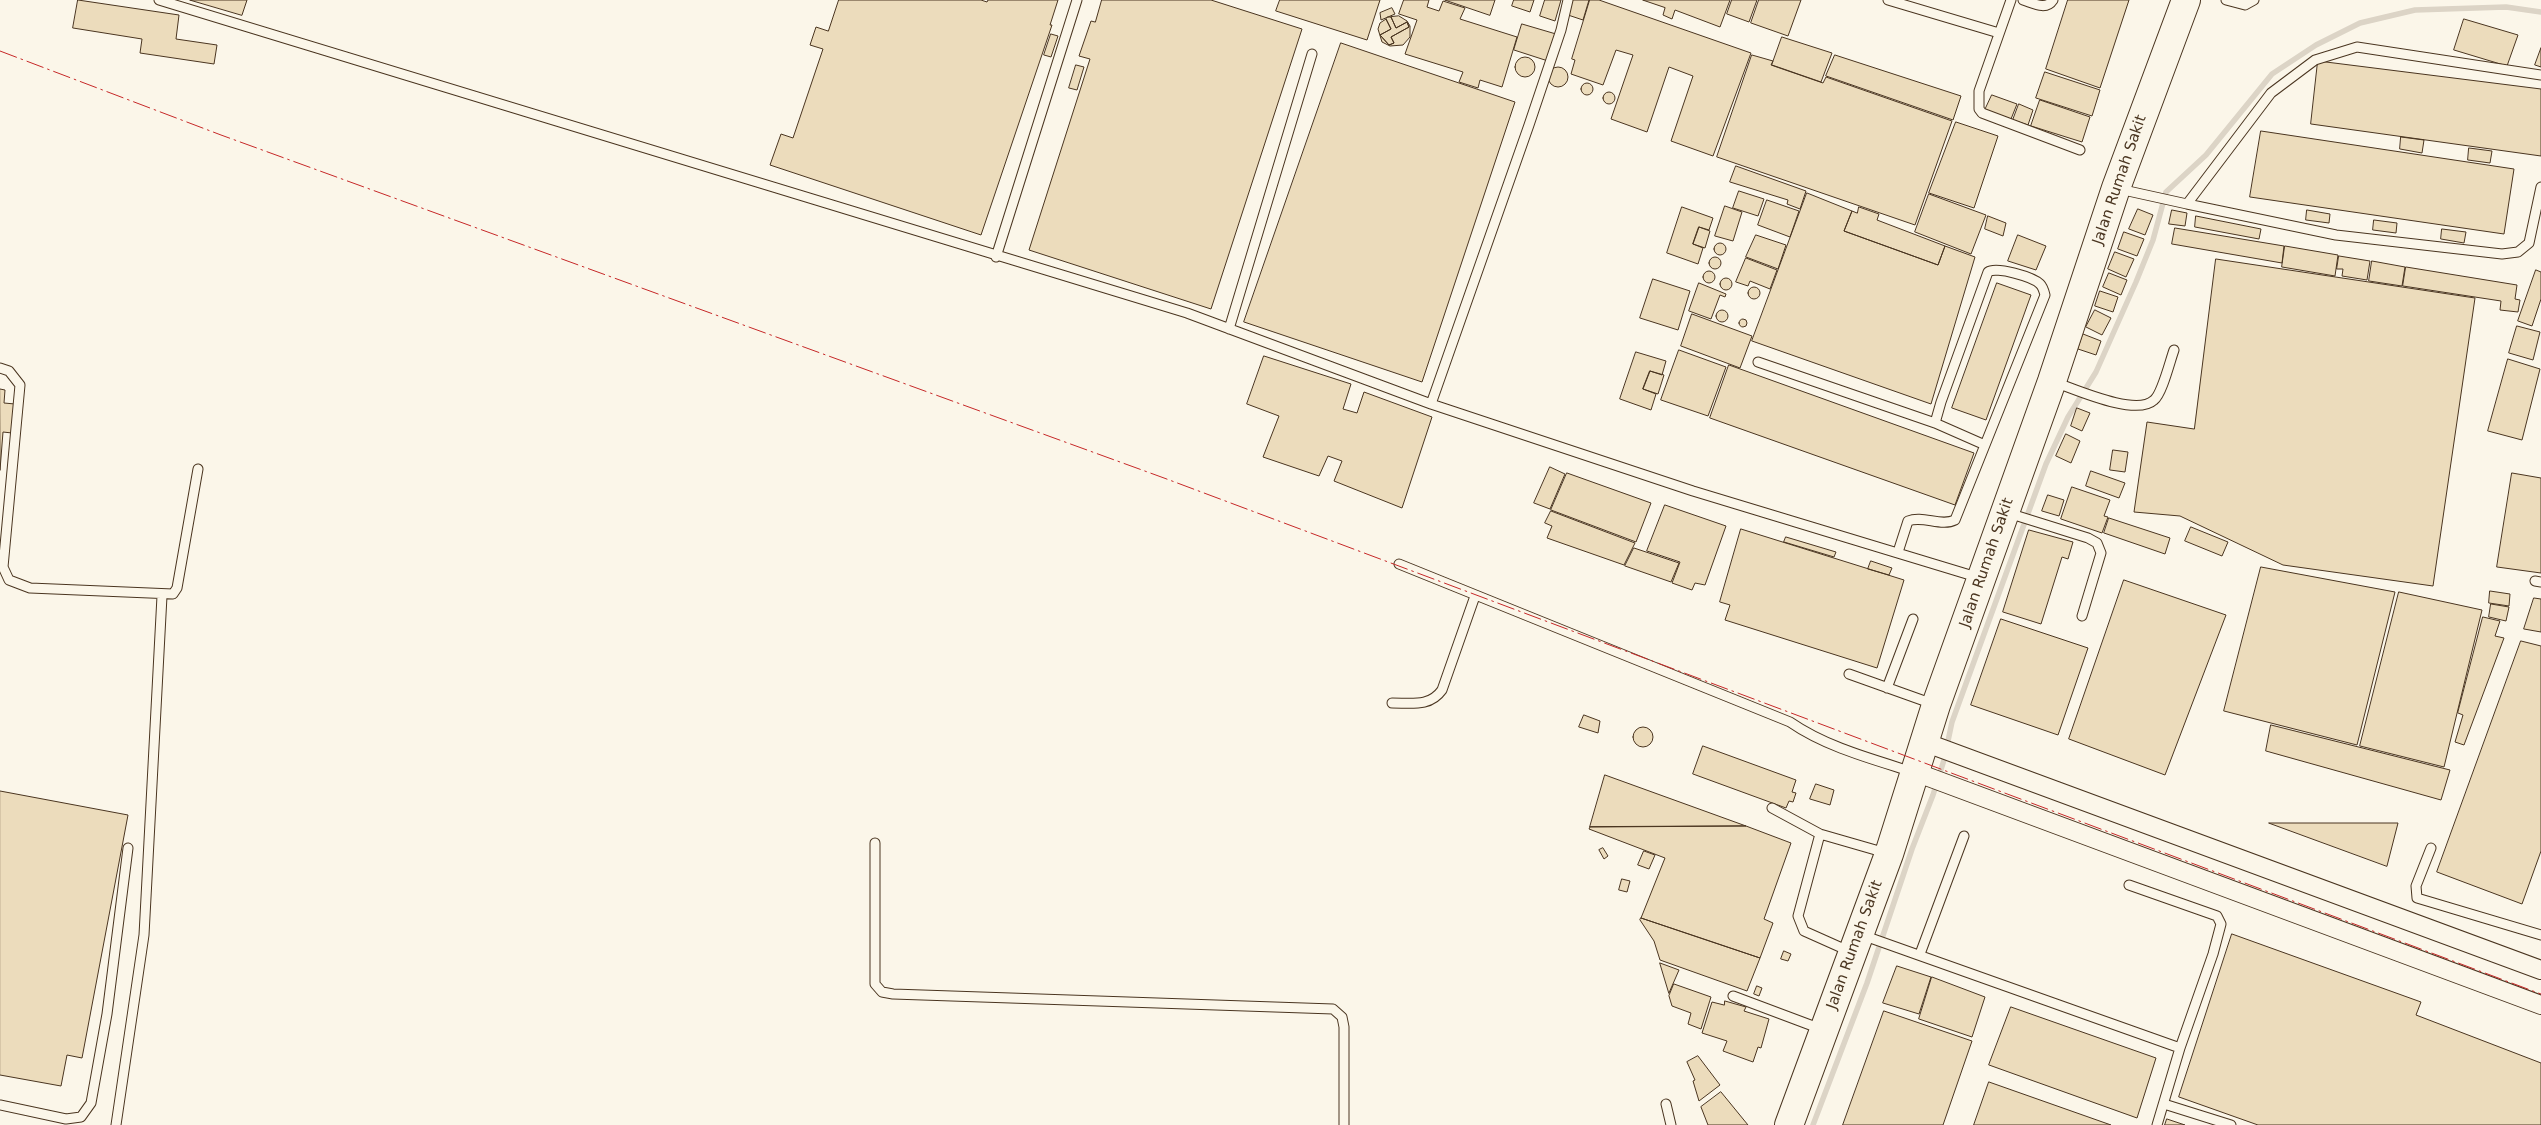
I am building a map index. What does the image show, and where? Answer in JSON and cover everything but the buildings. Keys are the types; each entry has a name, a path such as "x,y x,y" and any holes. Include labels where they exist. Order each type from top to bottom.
{"main road":[{"name":"Jalan Rumah Sakit","path":"1789,1125 1823,1030 1862,942 1889,854 1931,778 1941,748 1936,705 1981,578 2013,515 2062,385 2116,188 2186,0"}],"street":[{"path":"1941,748 2541,970"},
{"path":"1931,778 2541,1005"}],"lane":[{"path":"159,0 1178,310 1431,404 1693,491 1981,578"},
{"path":"996,256 1077,0"},
{"path":"1431,404 1561,30 1568,0"},
{"path":"1888,0 1999,33"},
{"path":"2011,0 1979,91 1979,109 1982,113 2080,150"},
{"path":"2023,0 2044,7 2053,0"},
{"path":"2226,0 2245,5 2254,0"},
{"path":"2187,204 2271,93 2315,60 2357,47 2541,75"},
{"path":"1230,329 1312,54"},
{"path":"2116,188 2336,235 2502,254 2518,252 2529,243 2541,187"},
{"path":"1898,552 1908,521 1917,519 1946,522 1955,520 2046,295 2042,285 2035,280 1997,268 1988,272 1935,423"},
{"path":"2062,385 2131,406 2147,405 2156,400 2174,350"},
{"path":"1758,362 1935,423 1985,445"},
{"path":"0,368 9,371 20,385 3,567 9,580 30,588 162,596 173,594 178,588 198,469"},
{"path":"2013,515 2088,538 2096,544 2101,553 2082,616"},
{"path":"1399,564 1474,596 1790,722 1806,733 1876,760 1931,778"},
{"path":"116,1125 144,936 162,596"},
{"path":"1392,703 1427,702 1435,699 1442,690 1474,596"},
{"path":"1887,688 1913,619"},
{"path":"1849,674 1936,705"},
{"path":"1772,808 1820,834 1889,854"},
{"path":"1820,834 1798,916 1804,931 1862,942 1885,943 2180,1048"},
{"path":"1920,954 1964,836"},
{"path":"875,843 875,984 882,992 903,995 1333,1009 1342,1017 1344,1027 1344,1125"},
{"path":"0,1105 66,1119 81,1117 91,1103 107,1014 128,848"},
{"path":"2431,848 2416,886 2417,898 2541,936"},
{"path":"2129,885 2217,916 2221,924 2157,1125"},
{"path":"1733,996 1823,1030"},
{"path":"1666,1104 1671,1125"},
{"path":"2164,1104 2231,1125"}],"waterway":[{"path":"1813,1125 1867,983 1912,849 1933,795 1944,760 1952,722 2046,464 2068,417 2096,372 2136,282 2153,240 2166,192 2206,155 2272,74 2316,45 2360,23 2415,10 2506,7 2541,12"}],"power":[{"path":"0,51 221,135 1164,478 2541,994"}]}
